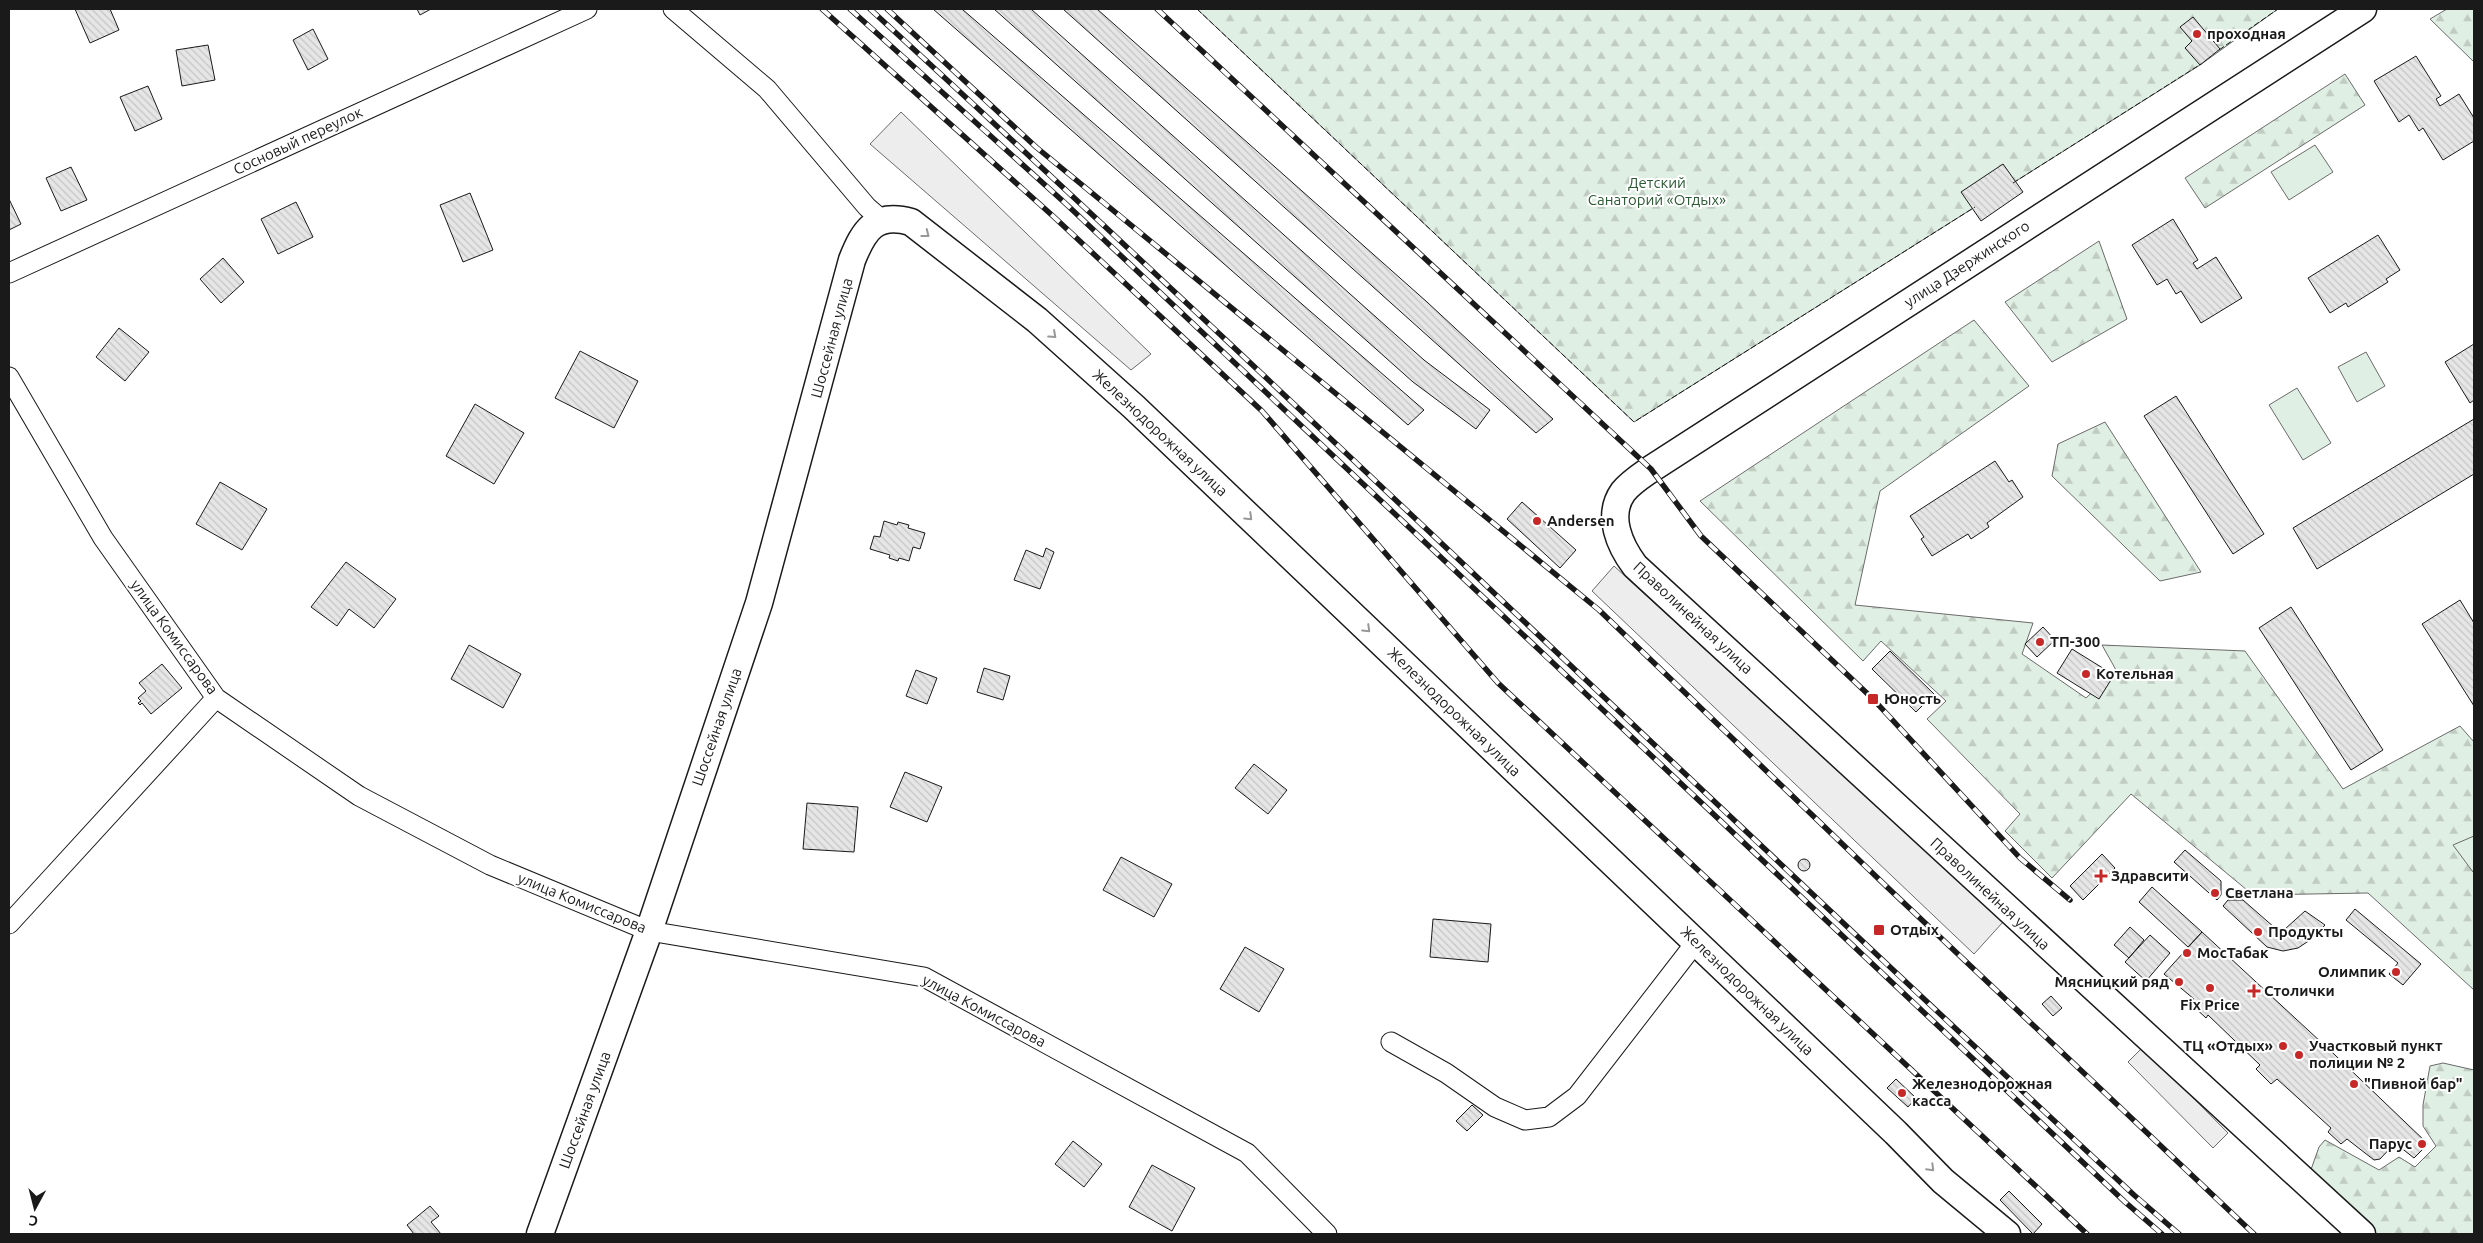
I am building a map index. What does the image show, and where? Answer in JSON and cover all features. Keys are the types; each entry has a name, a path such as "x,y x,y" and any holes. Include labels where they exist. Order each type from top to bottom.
{"street":[{"name":"Сосновый переулок","path":"9,273 586,9"},
{"path":"673,9 767,89 867,207 882,220"},
{"name":"улица Дзержинского","path":"1623,549 1615,520 1617,508 1623,492 1635,480 2363,9"},
{"name":"Железнодорожная улица","path":"882,220 897,218 911,222 1044,326 1134,407 1696,942 1943,1181 2007,1234"},
{"name":"Шоссейная улица","path":"540,1234 649,931 759,603 852,260 867,230 882,220"},
{"name":"улица Комиссарова","path":"9,377 103,538 216,698 359,796 490,865 649,931 924,977 1247,1153 1328,1234"},
{"name":"Праволинейная улица","path":"1623,549 1642,572 2362,1234"},
{"path":"9,924 216,698"},
{"path":"1391,1042 1446,1073 1495,1107 1525,1120 1550,1117 1577,1096 1696,942"}],"green space":[{"name":"Детский Санаторий «Отдых»","path":"1197,9 2278,9 2200,65 1634,422"},
{"path":"2447,9 2474,9 2474,62 2430,19"},
{"path":"2345,74 2365,105 2205,208 2185,178"},
{"path":"2315,145 2333,172 2289,200 2271,172"},
{"path":"2099,241 2127,319 2052,362 2005,302"},
{"path":"1974,320 2029,386 1880,491 1855,605 2033,623 2022,654 2086,698 2116,670 2102,645 2245,651 2343,789 2460,726 2474,742 2474,990 2368,893 2253,895 2131,794 2052,878 2005,831 2020,814 1927,719 1946,701 1881,641 1863,661 1700,501"},
{"path":"2366,352 2385,386 2357,402 2338,367"},
{"path":"2297,388 2331,443 2303,460 2269,405"},
{"path":"2105,422 2201,572 2160,581 2052,476 2058,444"},
{"path":"2474,836 2474,872 2473,872 2453,845"},
{"path":"2443,1063 2474,1070 2474,1234 2370,1234 2308,1178 2319,1147 2325,1140 2379,1170 2399,1157 2415,1167 2436,1146 2423,1126 2423,1105 2430,1066"}],"shaded area":[{"path":"901,112 1151,354 1131,370 870,144"},
{"path":"1614,566 2003,922 1974,954 1592,591"},
{"path":"2143,1047 2228,1133 2213,1148 2128,1062"}],"building":[{"path":"75,9 110,9 119,30 90,43"},
{"path":"417,9 431,9 420,15"},
{"path":"933,9 962,9 1424,410 1408,425"},
{"path":"994,9 1031,9 1424,360 1490,410 1476,429 1413,382"},
{"path":"1063,9 1097,9 1427,302 1553,419 1536,433"},
{"name":"проходная","path":"2193,17 2220,49 2200,65 2185,48 2192,41 2180,27"},
{"path":"313,29 328,59 308,70 293,40"},
{"path":"208,45 215,80 182,86 176,50"},
{"path":"2416,56 2441,96 2436,99 2440,106 2459,94 2474,118 2474,141 2443,160 2423,128 2419,131 2409,115 2399,122 2374,81"},
{"path":"148,86 162,119 135,131 120,97"},
{"path":"2003,164 2023,192 1981,221 1961,192"},
{"path":"71,167 87,200 61,211 46,178"},
{"path":"470,193 493,250 463,262 440,205"},
{"path":"9,199 21,224 9,230"},
{"path":"296,202 313,237 278,254 261,219"},
{"path":"2173,219 2198,260 2193,263 2197,269 2216,257 2242,298 2201,323 2181,291 2176,294 2167,279 2157,285 2132,245"},
{"path":"2378,235 2400,270 2386,279 2388,282 2348,307 2346,303 2330,313 2308,278"},
{"path":"223,258 244,282 221,303 200,279"},
{"path":"119,328 149,352 125,381 96,357"},
{"path":"2474,344 2474,400 2470,403 2445,362"},
{"path":"580,351 638,381 614,428 555,398"},
{"path":"2176,396 2264,534 2233,554 2144,416"},
{"path":"475,404 524,433 494,484 446,456"},
{"path":"2474,419 2474,474 2317,569 2293,528"},
{"path":"1995,461 2009,482 2012,480 2023,497 1987,523 1989,527 1971,539 1968,534 1932,556 1921,539 1924,537 1910,516"},
{"path":"220,482 267,509 242,550 196,524"},
{"path":"1522,502 1576,550 1560,568 1507,519"},
{"path":"884,521 897,525 898,522 909,525 908,528 925,533 920,549 913,547 909,561 899,558 898,561 889,558 890,555 870,549 874,536 880,537"},
{"path":"1046,548 1054,552 1040,589 1014,580 1026,550 1043,557"},
{"path":"346,562 396,599 374,628 349,609 337,626 311,607"},
{"path":"2460,600 2474,623 2474,706 2422,624"},
{"path":"2291,607 2383,750 2351,770 2259,628"},
{"name":"ТП-300","path":"2043,627 2055,640 2037,657 2025,644"},
{"path":"469,645 521,674 503,708 451,679"},
{"name":"Котельная","path":"2072,649 2114,675 2099,699 2057,673"},
{"path":"1890,651 1934,694 1916,712 1872,669"},
{"path":"162,664 182,688 151,714 142,703 140,705 138,703 141,701 138,698 146,691 139,683"},
{"path":"984,668 1010,676 1003,700 977,692"},
{"path":"916,670 937,678 927,704 906,696"},
{"path":"1254,764 1287,790 1268,814 1235,788"},
{"path":"905,772 942,787 927,822 890,807"},
{"path":"807,803 858,807 854,852 803,849"},
{"path":"2185,850 2221,881 2221,895 2217,900 2174,862"},
{"path":"2102,854 2115,868 2083,900 2070,886"},
{"path":"1121,857 1172,884 1154,917 1103,890"},
{"path":"1802,859 1806,859 1810,865 1806,871 1802,871 1798,867 1798,863"},
{"path":"2152,887 2202,932 2188,947 2139,902"},
{"path":"2228,900 2243,900 2275,928 2285,929 2305,911 2325,925 2313,938 2298,948 2283,951 2267,947 2223,906"},
{"path":"2355,909 2421,964 2403,985 2389,974 2398,963 2346,920"},
{"path":"1433,919 1491,924 1488,962 1430,957"},
{"path":"2130,927 2144,940 2129,958 2114,945"},
{"name":"ТЦ «Отдых»","path":"2202,932 2428,1144 2414,1158 2395,1143 2380,1159 2374,1160 2347,1139 2341,1144 2328,1132 2331,1128 2277,1079 2271,1084 2256,1069 2260,1065 2208,1015 2206,1018 2190,1003 2194,999 2164,974"},
{"path":"2150,935 2170,953 2146,981 2125,962"},
{"path":"1245,947 1284,969 1259,1012 1220,989"},
{"path":"2051,996 2062,1008 2053,1016 2042,1004"},
{"name":"Железнодорожная касса","path":"1896,1079 1916,1098 1908,1107 1887,1088"},
{"path":"1472,1105 1483,1115 1467,1131 1456,1121"},
{"path":"1073,1141 1102,1164 1084,1187 1055,1164"},
{"path":"1152,1165 1195,1188 1172,1231 1129,1207"},
{"path":"2009,1191 2042,1224 2033,1234 2000,1200"},
{"path":"430,1206 439,1216 431,1222 441,1234 414,1234 407,1225"}],"railway":[{"path":"822,9 1054,217 1262,411 1498,683 2087,1234"},
{"path":"850,9 1065,203 2125,1202 2162,1234"},
{"path":"870,9 1188,304 1975,1047 2134,1195 2179,1234"},
{"path":"887,9 1036,147 1599,610 1886,886 2254,1234"},
{"path":"1157,9 1651,469 1701,536 1873,699 2020,858 2070,900"}],"fence":[{"path":"1197,9 1634,422 1975,207"},
{"path":"2219,50 2278,9"},
{"path":"2013,183 2201,64"}],"place":[{"name":"проходная","path":"2197,34"},
{"name":"Andersen","path":"1537,521"},
{"name":"ТП-300","path":"2040,642"},
{"name":"Котельная","path":"2086,674"},
{"name":"Юность","path":"1873,699"},
{"name":"Здравсити","path":"2101,876"},
{"name":"Светлана","path":"2215,893"},
{"name":"Отдых","path":"1879,930"},
{"name":"Продукты","path":"2258,932"},
{"name":"МосТабак","path":"2187,953"},
{"name":"Олимпик","path":"2396,972"},
{"name":"Мясницкий ряд","path":"2179,982"},
{"name":"Fix Price","path":"2210,988"},
{"name":"Столички","path":"2254,991"},
{"name":"ТЦ «Отдых»","path":"2283,1046"},
{"name":"Участковый пункт полиции № 2","path":"2299,1055"},
{"name":"\"Пивной бар\"","path":"2354,1084"},
{"name":"Железнодорожная касса","path":"1902,1093"},
{"name":"Парус","path":"2422,1144"}]}
